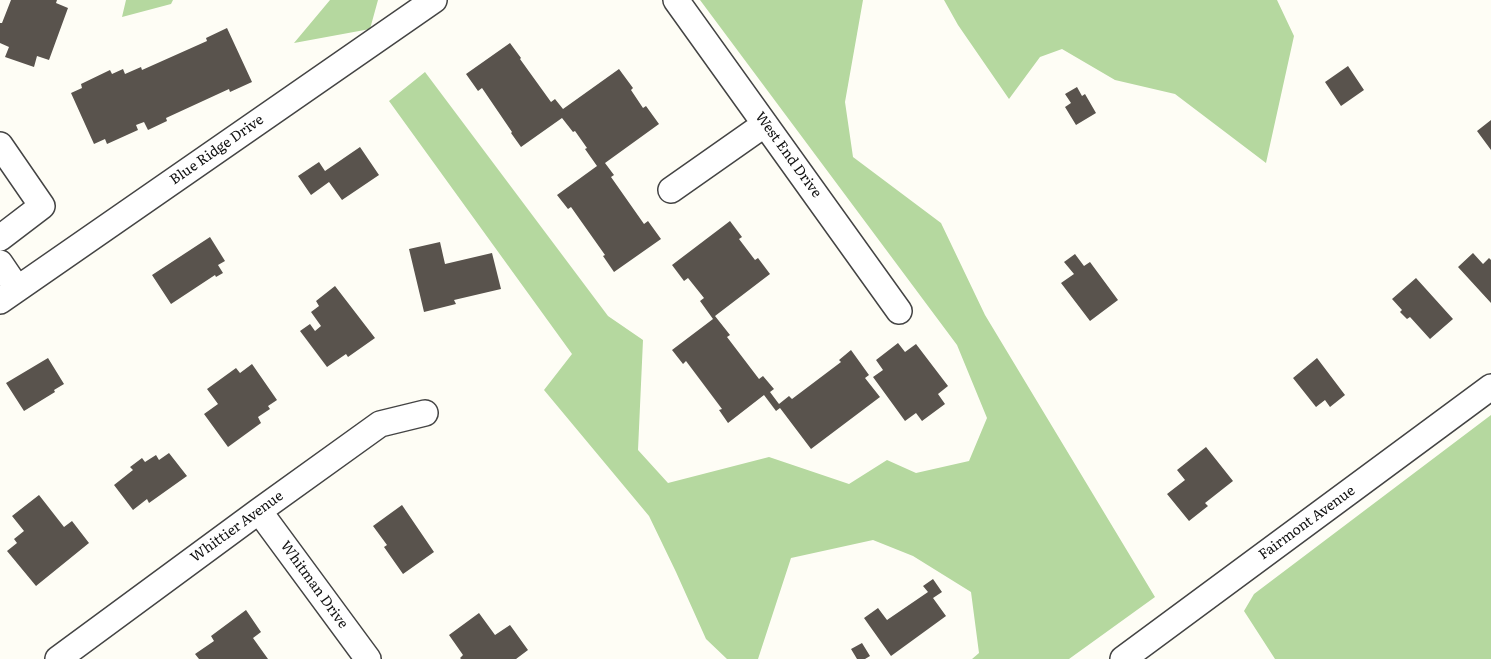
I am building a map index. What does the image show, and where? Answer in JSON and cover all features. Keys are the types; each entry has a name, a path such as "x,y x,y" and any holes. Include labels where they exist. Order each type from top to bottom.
{"street":[{"name":"West End Drive","path":"676,0 899,311"},
{"name":"Blue Ridge Drive","path":"9,294 423,3"},
{"path":"671,190 765,124"},
{"path":"0,145 42,206 0,238"},
{"path":"0,263 9,294"},
{"name":"Fairmont Avenue","path":"1123,659 1491,387"},
{"name":"Whittier Avenue","path":"58,659 380,424 425,413"},
{"name":"Whitman Drive","path":"259,511 368,659"}],"green space":[{"path":"126,0 173,0 171,4 122,17"},
{"path":"330,0 378,0 370,29 294,43"},
{"path":"700,0 863,0 845,102 853,157 941,223 985,315 1155,597 1069,659 972,659 979,653 971,592 913,556 873,540 791,558 758,659 727,659 706,639 649,516 544,390 572,354 389,101 425,72 608,316 643,340 638,450 668,483 769,457 849,484 887,460 916,473 969,461 987,418 957,345"},
{"path":"944,0 1277,0 1294,36 1266,163 1175,94 1115,80 1062,49 1040,57 1009,99 958,25"},
{"path":"1491,415 1491,659 1275,659 1244,611 1254,594"}],"building":[{"path":"11,0 57,0 56,3 68,8 49,60 37,56 34,67 5,57 9,47 0,43 0,23 2,23"},
{"path":"227,28 252,82 230,92 229,89 166,118 167,121 148,130 144,122 136,125 138,130 107,144 105,139 94,144 71,93 82,88 81,84 110,70 112,74 123,69 125,74 141,67 142,70 207,41 206,38"},
{"path":"510,43 551,102 555,99 563,109 619,69 633,88 631,90 643,108 646,106 659,124 605,163 614,175 611,177 644,224 648,221 661,239 614,272 603,256 605,255 571,207 568,209 557,195 597,166 575,131 573,132 562,118 521,147 482,88 478,91 466,74"},
{"path":"1348,66 1364,90 1341,106 1325,82"},
{"path":"1077,87 1082,96 1085,94 1096,113 1076,125 1065,107 1071,103 1065,94"},
{"path":"1491,120 1491,150 1477,131"},
{"path":"360,147 379,175 342,200 329,182 311,195 298,176 319,162 325,171"},
{"path":"730,221 742,237 739,239 755,260 758,258 770,274 715,316 730,335 727,337 759,379 763,376 774,389 770,392 779,404 789,396 792,399 841,362 839,360 851,350 869,375 865,378 880,397 811,449 780,408 776,411 764,395 728,423 719,410 722,409 686,361 683,364 672,350 713,319 700,301 704,298 688,278 684,281 672,265"},
{"path":"210,237 225,261 218,265 223,273 216,277 215,275 171,304 152,275"},
{"path":"440,242 445,264 492,253 501,289 454,300 456,304 424,312 409,249"},
{"path":"1473,253 1483,264 1489,258 1491,260 1491,303 1458,267"},
{"path":"1075,254 1084,266 1090,262 1118,300 1090,321 1061,283 1074,274 1064,262"},
{"path":"1416,278 1453,319 1430,339 1410,317 1407,319 1400,312 1402,310 1392,299"},
{"path":"335,286 375,338 348,357 346,354 327,367 300,331 310,324 315,331 321,326 311,312 319,306 316,301"},
{"path":"898,343 905,352 916,344 948,386 938,394 945,404 922,421 916,413 905,421 873,377 883,370 876,360"},
{"path":"48,358 64,384 54,390 55,392 24,411 6,383"},
{"path":"1317,358 1345,395 1330,407 1325,400 1316,407 1293,378"},
{"path":"252,364 277,400 268,406 270,409 258,417 261,423 228,447 204,414 218,404 207,389 236,368 240,373"},
{"path":"1206,447 1233,481 1205,503 1208,506 1189,521 1167,494 1185,480 1177,470"},
{"path":"169,453 187,476 149,503 147,499 133,510 114,485 133,470 130,467 142,458 145,462 156,455 159,460"},
{"path":"39,495 64,527 72,521 89,543 36,586 7,551 17,543 14,539 24,531 12,516"},
{"path":"402,505 434,552 403,574 384,547 387,545 373,526"},
{"path":"933,579 942,592 933,598 946,616 891,656 864,618 878,608 887,620 928,592 923,586"},
{"path":"246,610 261,632 253,638 268,659 199,659 195,654 214,641 211,636"},
{"path":"479,613 495,635 510,625 528,650 516,659 461,659 463,655 449,635"},
{"path":"862,643 870,656 865,659 857,659 851,649"}]}
